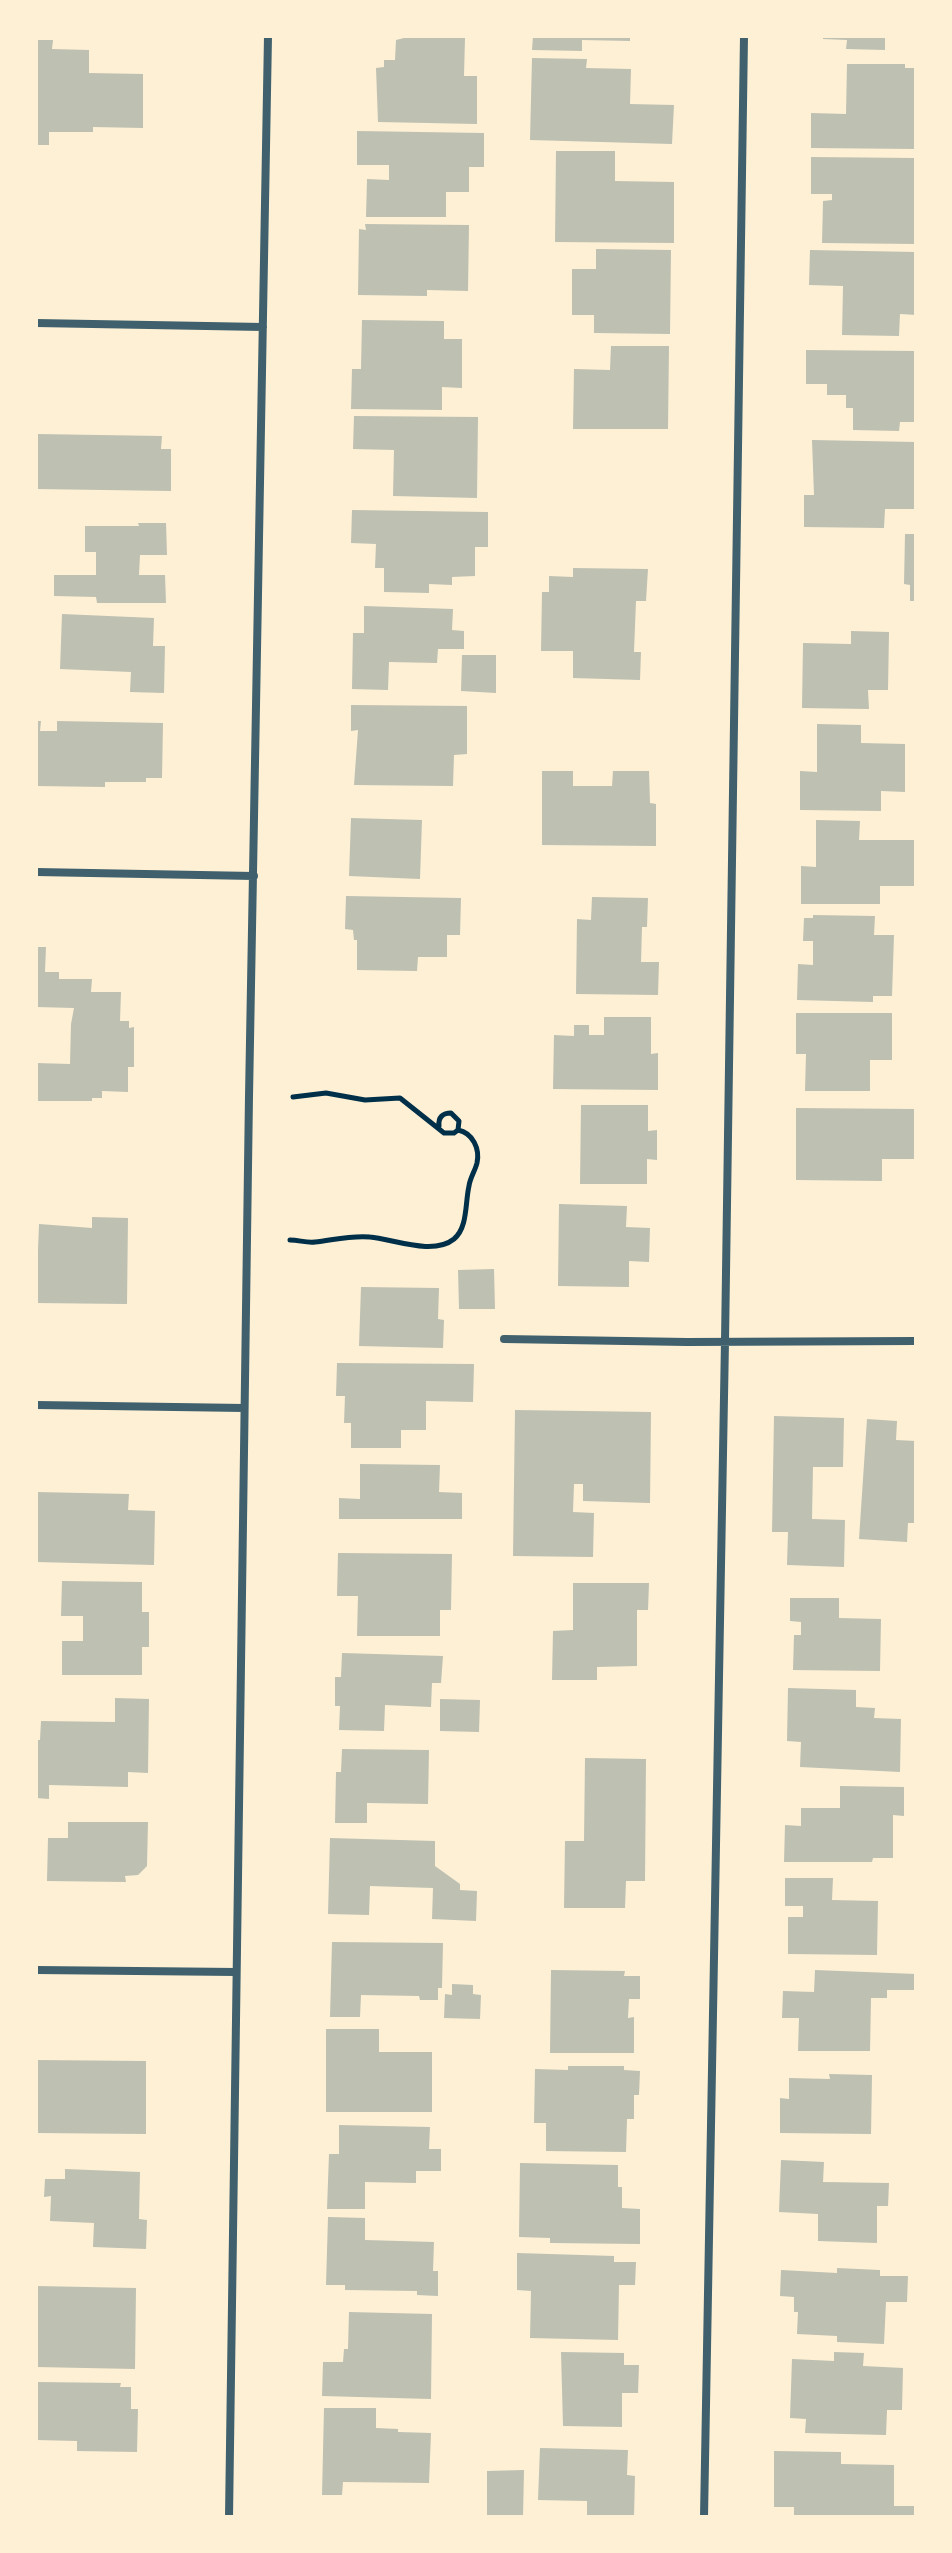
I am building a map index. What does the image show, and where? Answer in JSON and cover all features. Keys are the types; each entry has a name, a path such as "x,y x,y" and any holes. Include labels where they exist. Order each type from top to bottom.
{"street":[{"path":"229,2517 244,1408 268,36"},
{"path":"704,2517 744,36"},
{"path":"36,323 263,327"},
{"path":"36,872 254,876"},
{"path":"504,1339 916,1341"},
{"path":"36,1405 244,1408"},
{"path":"36,1970 236,1972"}],"path":[{"path":"290,1240 311,1242 368,1236 415,1246 444,1243 455,1238 465,1216 469,1182 478,1159 476,1146 465,1131 448,1134 440,1130 439,1126 400,1098 365,1100 326,1093 293,1097"},
{"path":"439,1126 440,1117 451,1113 459,1121 458,1130"}],"building":[{"path":"533,36 630,36 630,41 582,40 582,51 532,50"},
{"path":"823,36 885,36 885,50 846,49 847,40 823,39"},
{"path":"408,37 465,38 464,76 477,76 477,124 378,122 376,68 384,67 384,60 395,60 396,40"},
{"path":"36,40 53,40 52,49 89,50 89,73 143,74 143,128 93,127 93,132 49,132 49,145 36,145"},
{"path":"532,58 587,59 586,68 631,69 630,104 674,105 672,144 530,140"},
{"path":"847,64 905,64 905,68 916,68 916,149 811,148 811,113 846,114"},
{"path":"357,131 484,133 484,167 469,167 469,192 446,192 446,217 366,217 367,179 389,180 389,165 357,165"},
{"path":"556,151 615,151 615,181 674,182 674,243 555,242"},
{"path":"811,157 916,158 916,244 822,243 823,201 832,200 832,194 811,194"},
{"path":"365,224 469,225 468,291 427,290 427,296 358,295 359,229 366,230"},
{"path":"596,249 671,250 670,334 594,333 594,315 572,315 572,269 596,269"},
{"path":"810,250 916,252 916,315 900,314 899,336 842,335 843,286 809,285"},
{"path":"362,320 444,321 444,339 462,339 462,388 442,387 442,410 351,409 352,369 361,369"},
{"path":"611,346 669,346 668,429 573,429 574,369 610,370"},
{"path":"806,350 916,351 916,422 900,422 899,431 853,430 853,408 846,408 846,395 827,395 827,384 806,384"},
{"path":"354,416 478,417 477,498 393,496 394,450 353,449"},
{"path":"36,434 162,436 161,449 171,449 171,491 36,489"},
{"path":"812,440 916,442 916,509 885,509 884,528 804,527 804,495 814,495"},
{"path":"352,510 488,512 488,547 475,547 475,576 452,577 452,585 429,584 429,593 384,592 384,568 375,568 376,544 351,543"},
{"path":"138,523 166,523 167,555 140,555 139,575 165,575 166,603 97,603 96,597 54,596 54,575 96,575 96,552 85,552 85,526 139,526"},
{"path":"905,534 916,534 916,601 910,601 910,585 904,584"},
{"path":"573,568 648,569 646,601 636,601 634,652 641,652 640,680 573,678 573,651 541,651 542,592 549,592 549,576 573,577"},
{"path":"364,606 453,609 452,630 464,631 464,649 438,649 437,663 389,662 388,690 352,689 353,633 364,633"},
{"path":"62,614 154,618 153,646 165,646 164,693 130,692 131,672 60,669"},
{"path":"851,631 889,632 888,690 868,690 869,709 802,708 803,643 851,644"},
{"path":"462,655 496,655 496,693 461,691"},
{"path":"351,705 467,706 467,754 454,755 453,786 354,785 358,730 351,731"},
{"path":"36,721 41,721 40,731 57,731 57,721 163,723 162,778 146,778 146,782 105,782 105,787 36,786"},
{"path":"817,724 861,725 861,743 905,744 905,792 881,791 881,811 800,810 800,771 817,772"},
{"path":"542,771 573,771 573,786 612,786 613,771 649,771 650,803 656,804 656,846 542,845"},
{"path":"351,818 422,820 420,879 349,876"},
{"path":"816,820 860,821 859,840 916,840 916,886 880,886 880,904 801,904 801,866 816,867"},
{"path":"346,896 461,898 460,935 447,935 447,957 418,957 417,971 357,970 357,940 354,940 353,930 345,929"},
{"path":"592,897 648,898 647,927 642,927 641,962 659,962 658,995 576,994 577,919 591,920"},
{"path":"813,915 875,916 874,935 894,935 892,996 873,996 873,1002 797,1000 798,964 813,965 813,941 803,941 804,918 813,918"},
{"path":"36,947 46,947 45,972 59,972 59,979 92,979 91,992 121,992 120,1021 129,1021 129,1028 134,1027 134,1067 128,1067 128,1092 102,1091 102,1098 92,1098 92,1101 36,1101 36,1063 70,1064 74,1008 36,1007"},
{"path":"796,1013 892,1013 892,1060 870,1060 870,1091 805,1091 806,1054 796,1054"},
{"path":"604,1017 651,1017 651,1054 658,1053 658,1090 553,1089 554,1035 574,1036 574,1025 589,1025 589,1035 604,1035"},
{"path":"581,1105 648,1105 648,1131 657,1130 657,1160 647,1159 647,1184 580,1184"},
{"path":"796,1108 916,1109 916,1159 882,1159 882,1181 796,1180"},
{"path":"559,1204 627,1206 626,1227 650,1228 649,1262 629,1261 629,1287 558,1286"},
{"path":"92,1217 128,1218 127,1304 36,1303 39,1224 92,1228"},
{"path":"494,1269 495,1309 459,1309 458,1270"},
{"path":"361,1287 439,1288 438,1319 444,1320 443,1348 359,1346"},
{"path":"337,1363 474,1364 473,1402 426,1401 426,1430 401,1430 401,1448 351,1448 351,1423 344,1423 345,1396 336,1396"},
{"path":"515,1410 651,1412 650,1503 583,1501 583,1484 574,1484 573,1512 594,1513 593,1557 513,1556"},
{"path":"774,1416 844,1418 843,1467 813,1467 812,1519 845,1520 844,1567 787,1565 788,1532 772,1532"},
{"path":"867,1419 897,1421 896,1440 916,1441 916,1523 908,1523 907,1542 859,1539"},
{"path":"360,1464 440,1465 439,1492 462,1493 462,1519 339,1519 339,1498 360,1499"},
{"path":"36,1492 129,1494 128,1510 155,1511 154,1565 36,1562"},
{"path":"338,1553 452,1554 451,1610 440,1610 440,1636 357,1636 358,1596 337,1596"},
{"path":"62,1581 142,1582 142,1612 149,1612 149,1647 142,1647 142,1675 62,1675 62,1641 83,1641 83,1616 61,1616"},
{"path":"573,1583 649,1583 648,1610 637,1610 637,1666 597,1667 597,1680 552,1680 553,1631 573,1630"},
{"path":"790,1598 839,1598 839,1618 881,1619 880,1671 793,1670 794,1635 801,1635 801,1622 790,1621"},
{"path":"342,1653 443,1656 441,1683 432,1683 431,1707 385,1705 384,1731 339,1730 340,1706 335,1706 335,1677 341,1677"},
{"path":"788,1688 856,1690 856,1707 875,1708 874,1718 901,1719 900,1772 800,1767 801,1742 787,1741"},
{"path":"115,1698 149,1699 148,1773 128,1772 128,1787 49,1785 49,1799 36,1798 36,1740 40,1740 41,1721 115,1722"},
{"path":"440,1699 480,1700 479,1732 440,1731"},
{"path":"342,1749 429,1750 428,1804 367,1803 367,1823 335,1823 336,1772 341,1772"},
{"path":"585,1758 646,1759 645,1881 626,1881 625,1908 564,1908 565,1841 584,1841"},
{"path":"840,1786 904,1787 904,1816 893,1815 893,1858 873,1858 872,1862 784,1862 785,1825 801,1826 801,1808 840,1808"},
{"path":"68,1822 148,1822 147,1866 138,1875 125,1876 126,1882 47,1881 48,1838 68,1838"},
{"path":"330,1838 435,1841 435,1866 460,1884 460,1890 477,1891 476,1921 432,1919 433,1888 370,1886 369,1915 328,1914"},
{"path":"785,1878 833,1878 832,1900 878,1901 877,1955 788,1954 788,1917 803,1917 803,1906 785,1906"},
{"path":"332,1942 443,1943 442,1988 438,1988 438,2000 420,2000 419,1996 361,1995 360,2017 330,2017"},
{"path":"551,1970 625,1971 624,1976 640,1976 640,1999 629,1999 628,2018 634,2017 634,2053 550,2053"},
{"path":"815,1970 916,1974 916,1990 887,1990 887,1998 871,1998 870,2051 798,2051 799,2018 782,2018 783,1991 814,1992"},
{"path":"452,1984 473,1985 473,1994 481,1995 480,2019 444,2018 445,1994 452,1995"},
{"path":"326,2029 379,2029 379,2052 432,2052 432,2112 326,2112"},
{"path":"36,2060 146,2061 146,2134 36,2133"},
{"path":"568,2066 624,2066 624,2070 640,2071 639,2095 634,2095 634,2119 627,2119 626,2152 546,2151 546,2123 534,2123 535,2069 568,2070"},
{"path":"829,2074 872,2075 871,2134 780,2133 780,2098 789,2099 789,2078 830,2079"},
{"path":"339,2125 430,2127 429,2149 441,2149 441,2171 416,2171 416,2183 365,2182 365,2209 327,2209 329,2154 339,2154"},
{"path":"781,2160 824,2162 823,2182 889,2183 888,2206 877,2206 877,2243 818,2241 818,2214 779,2212"},
{"path":"520,2163 618,2165 622,2208 640,2209 640,2244 550,2243 550,2238 519,2237"},
{"path":"65,2169 140,2172 139,2219 147,2220 146,2249 93,2247 94,2223 50,2221 51,2196 44,2197 45,2179 65,2179"},
{"path":"328,2217 365,2218 365,2240 434,2242 433,2271 438,2271 438,2296 417,2295 417,2291 345,2290 345,2285 326,2285"},
{"path":"517,2253 614,2256 614,2262 636,2262 635,2285 619,2285 618,2340 530,2338 531,2291 517,2290"},
{"path":"837,2268 880,2270 880,2276 908,2276 907,2302 886,2302 884,2344 837,2342 837,2336 797,2334 798,2312 794,2312 794,2297 780,2296 781,2270 837,2273"},
{"path":"36,2286 136,2288 135,2369 36,2367"},
{"path":"349,2312 432,2314 431,2399 322,2396 323,2362 343,2362 344,2349 348,2349"},
{"path":"561,2352 624,2353 624,2365 639,2365 638,2393 622,2393 622,2427 563,2426"},
{"path":"834,2352 864,2353 863,2366 903,2368 902,2410 887,2410 886,2435 805,2433 806,2419 790,2418 792,2359 834,2361"},
{"path":"36,2382 121,2383 120,2387 131,2387 131,2409 138,2409 137,2452 77,2451 77,2441 36,2440"},
{"path":"324,2408 376,2408 376,2428 431,2433 429,2483 343,2482 342,2495 322,2495"},
{"path":"540,2448 628,2450 627,2475 635,2476 634,2517 587,2517 587,2501 538,2500"},
{"path":"774,2451 841,2452 841,2464 894,2465 894,2506 916,2506 916,2517 794,2517 794,2507 774,2507"},
{"path":"524,2470 523,2517 487,2516 487,2471"}]}
